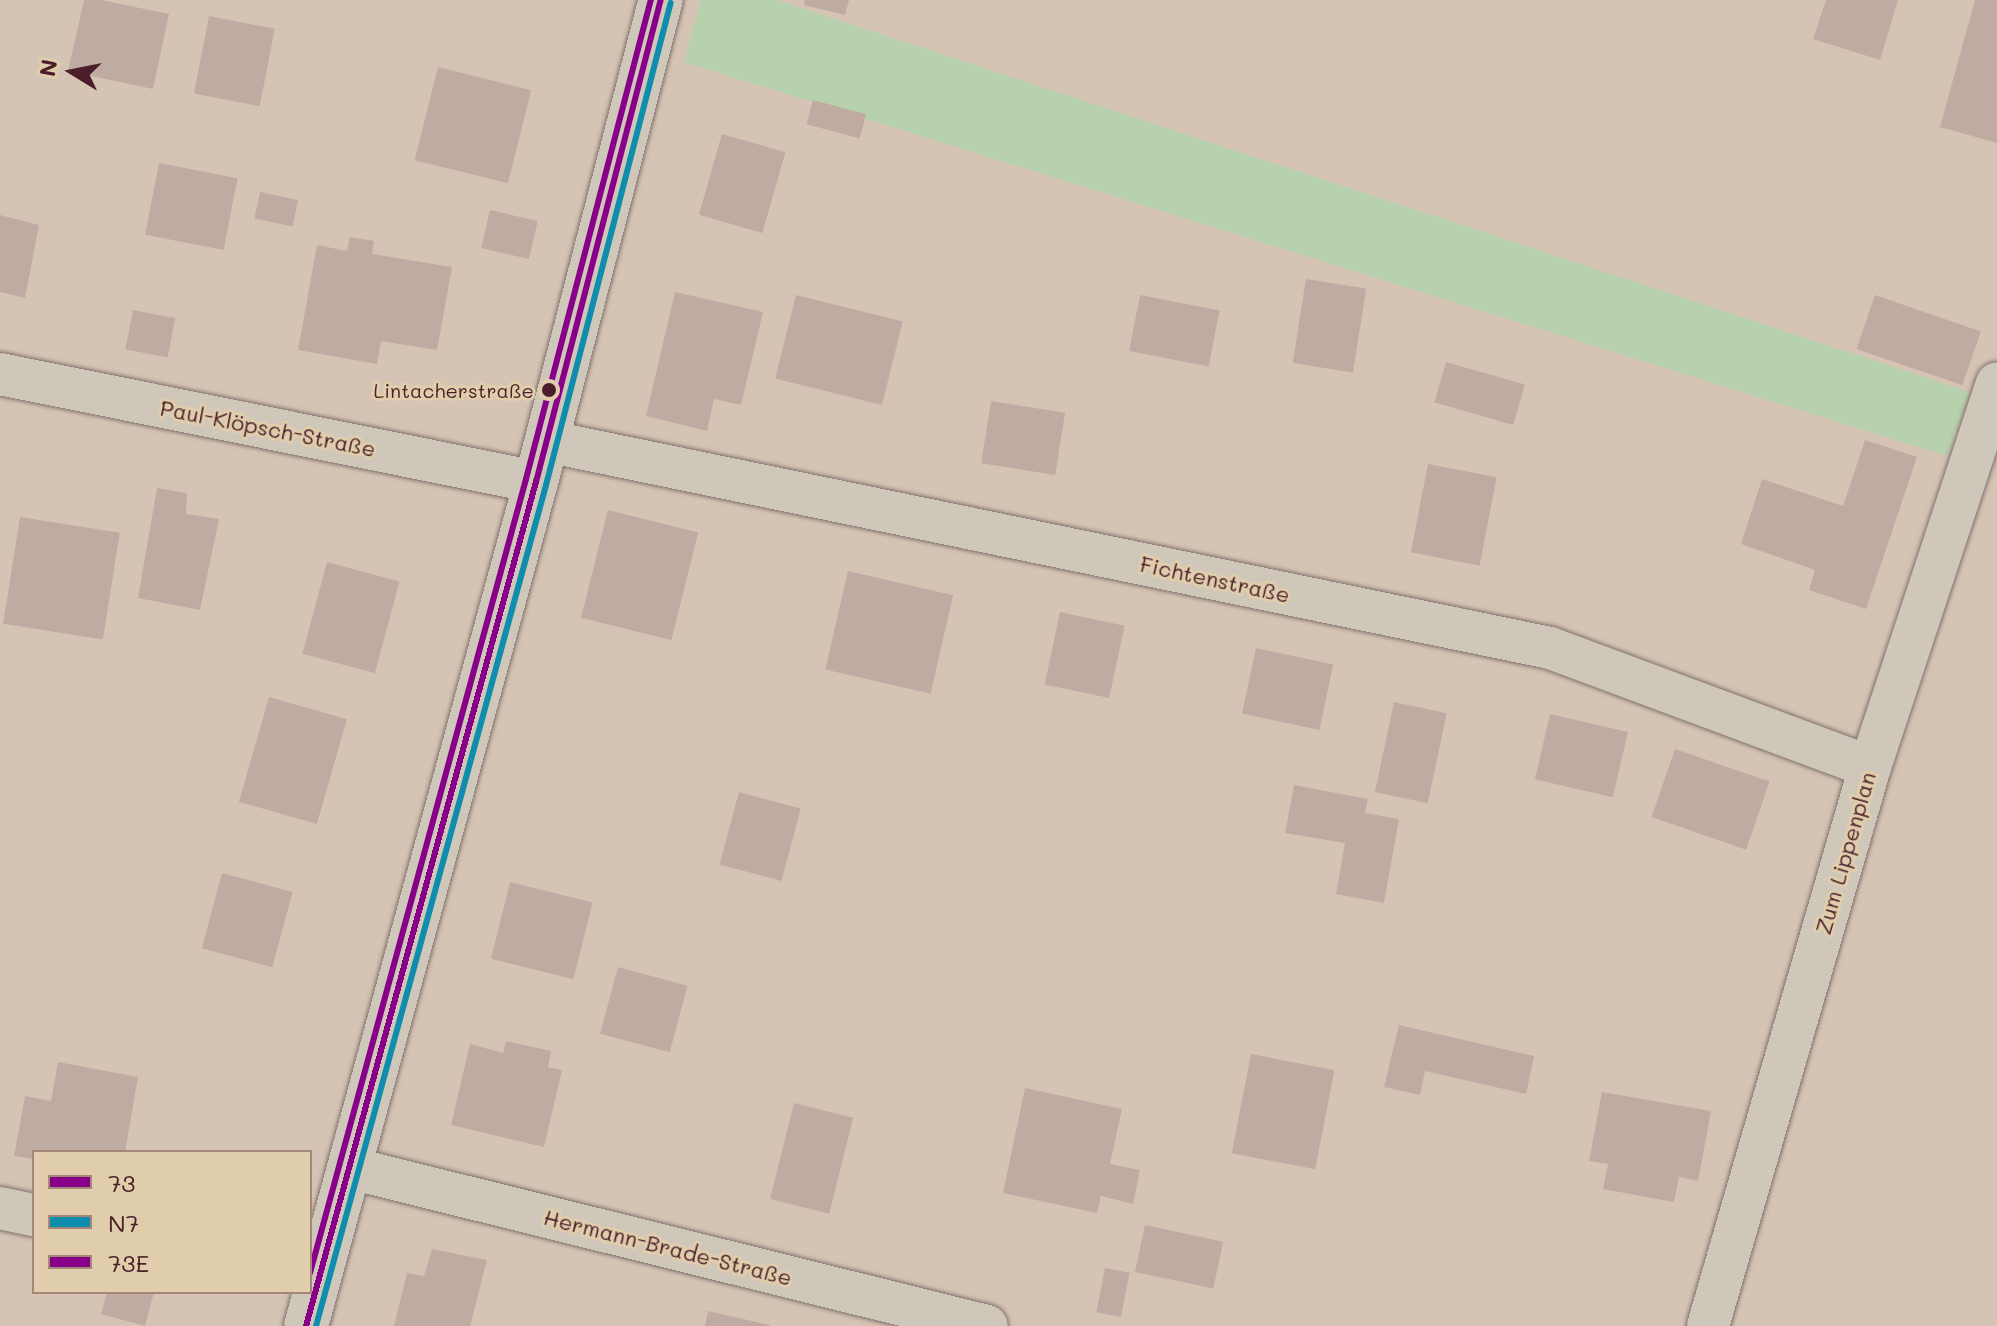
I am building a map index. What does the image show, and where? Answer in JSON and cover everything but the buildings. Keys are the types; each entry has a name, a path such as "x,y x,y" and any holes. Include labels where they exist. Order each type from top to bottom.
{"street":[{"path":"315,1272 350,1168 541,462 661,0"},
{"name":"Paul-Klöpsch-Straße","path":"0,374 541,462"},
{"name":"Zum Lippenplan","path":"1708,1326 1870,767 1997,384"},
{"name":"Fichtenstraße","path":"541,462 1550,648 1870,767"},
{"name":"Hermann-Brade-Straße","path":"350,1168 987,1326"},
{"path":"0,1208 32,1215"},
{"path":"306,1326 311,1294"}],"green space":[{"path":"701,0 777,0 1970,392 1947,456 684,62"}],"transit line":[{"name":"73E","path":"312,1266 526,479 651,0"},
{"name":"73","path":"306,1326 536,482 661,0"},
{"name":"N7","path":"316,1326 546,485 671,3"}],"place":[{"name":"Lintacherstraße","path":"549,390"}]}
